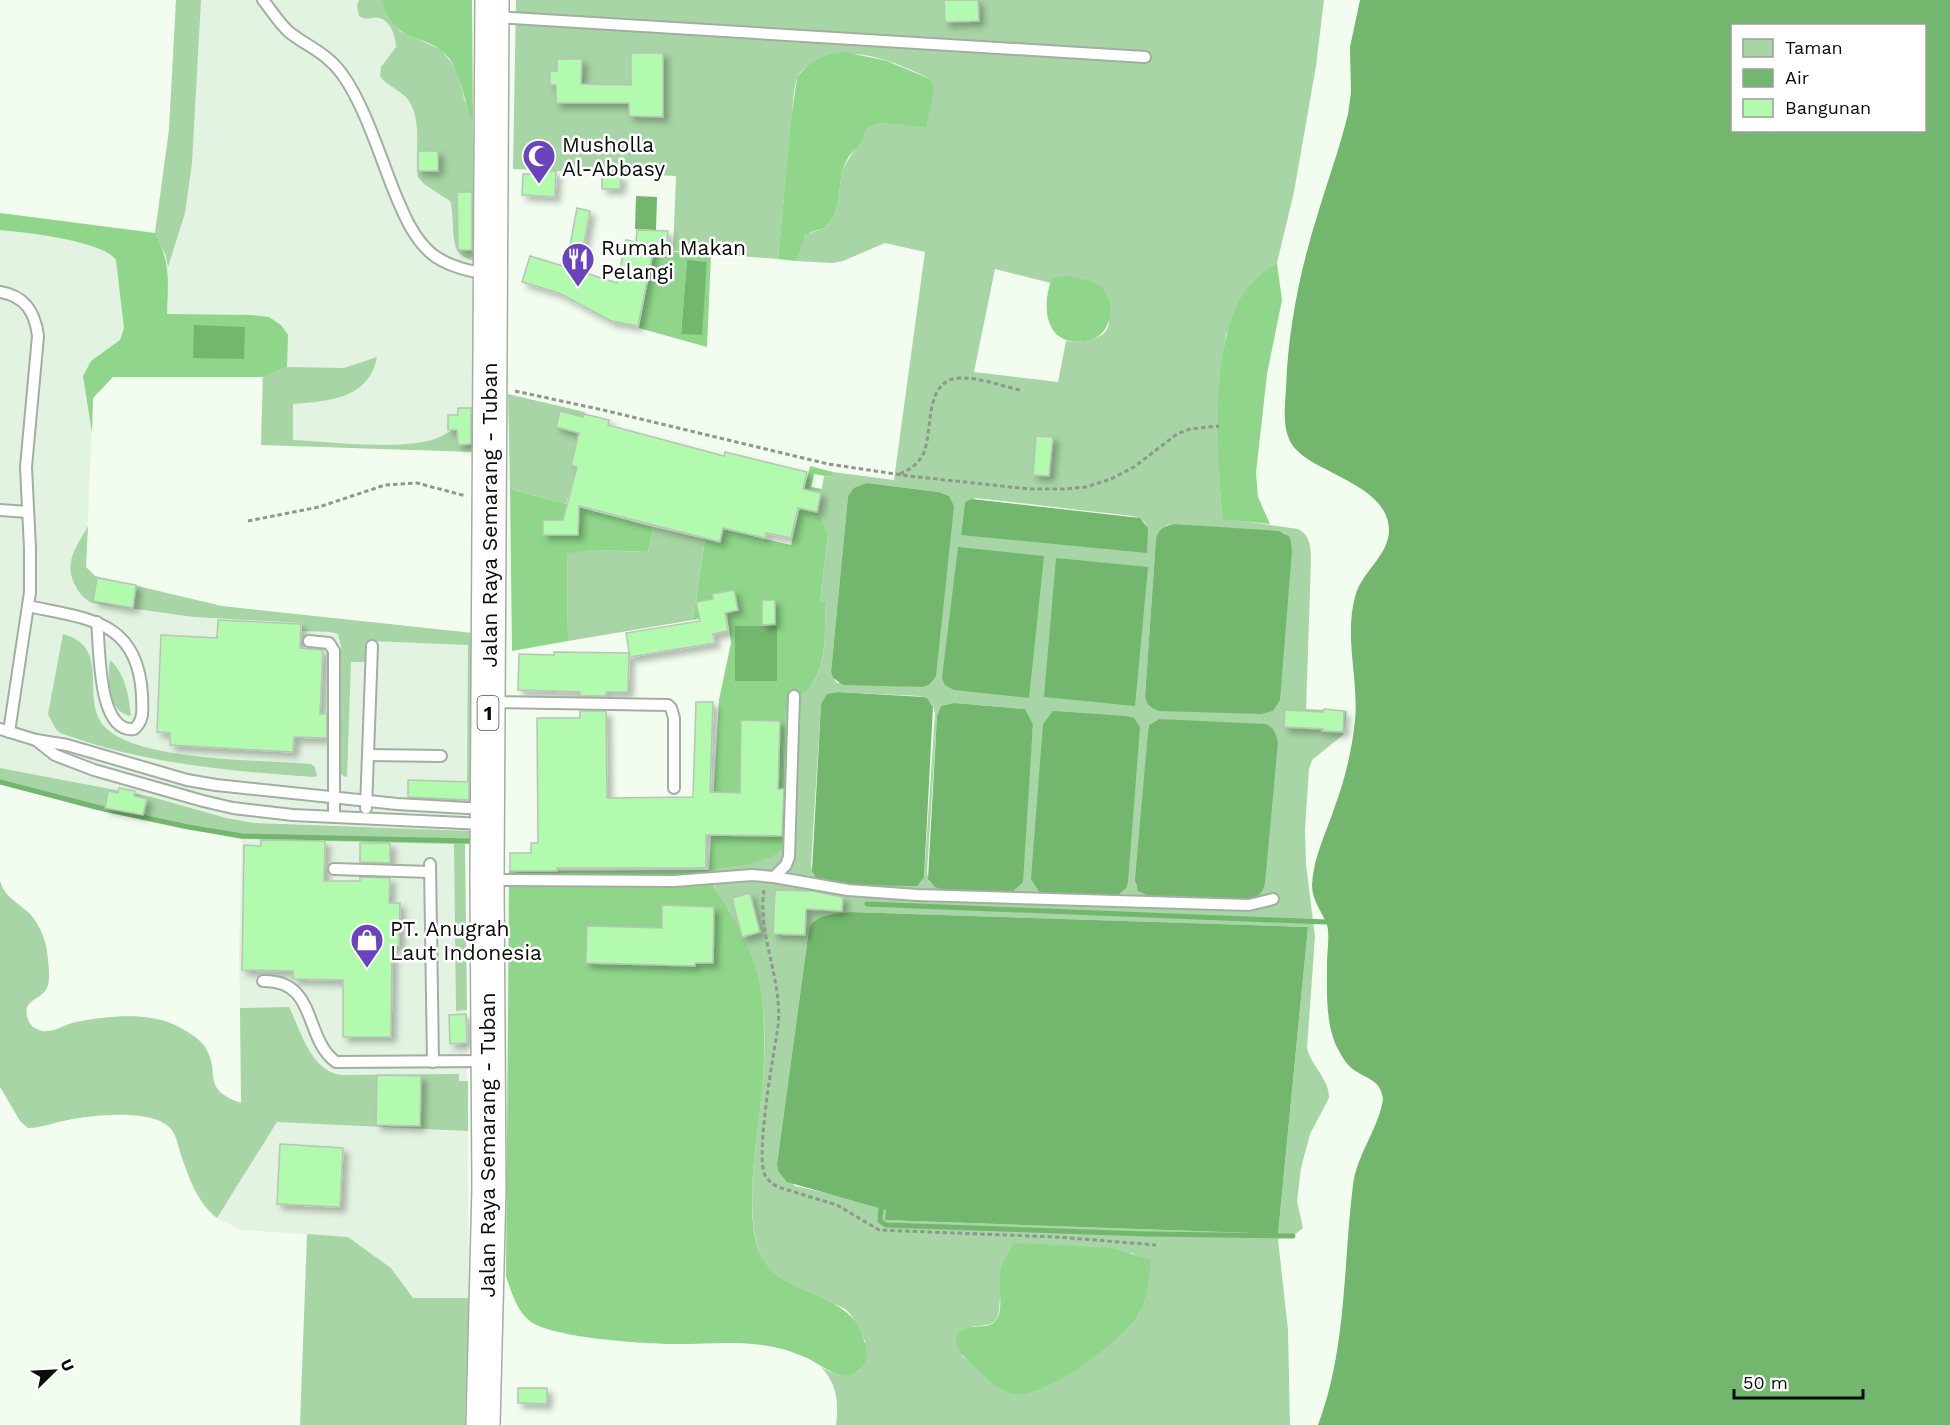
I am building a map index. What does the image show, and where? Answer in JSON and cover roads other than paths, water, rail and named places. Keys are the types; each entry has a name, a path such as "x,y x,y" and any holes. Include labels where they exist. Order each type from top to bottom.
{"highway":[{"name":"Jalan Raya Semarang - Tuban","path":"483,1425 489,1188 487,817 492,8"}],"lane":[{"path":"262,0 286,30 317,49 332,61 343,75 355,95 405,217 420,243 445,262 490,274"},
{"path":"492,8 1145,57"},
{"path":"0,292 15,296 25,302 37,325 38,336 26,467 30,559 28,606 5,731 36,740 67,745 187,780 487,817"},
{"path":"0,510 28,512"},
{"path":"28,606 97,622 117,633 127,644 135,657 141,685 143,715 142,720 134,729 123,728 108,711 104,698 97,622"},
{"path":"309,641 329,643 334,651 334,817"},
{"path":"366,818 372,646"},
{"path":"774,877 786,865 789,857 795,696"},
{"path":"488,702 668,705 674,718 674,788"},
{"path":"36,740 55,755 71,763 203,801 265,813 366,818 487,817"},
{"path":"368,755 441,756"},
{"path":"334,869 430,868 433,1062"},
{"path":"487,880 621,882 674,881 752,875 848,890 917,895 1249,905 1273,899"},
{"path":"263,981 285,983 296,992 327,1054 336,1062 489,1061"}],"water":[{"path":"1360,0 1950,0 1950,1425 1318,1425 1334,1367 1339,1337 1355,1174 1381,1110 1383,1099 1382,1093 1373,1081 1347,1063 1334,1040 1328,1007 1328,929 1314,896 1312,885 1318,855 1345,775 1354,732 1356,706 1351,628 1355,597 1358,588 1385,548 1389,530 1385,514 1376,500 1362,489 1300,453 1288,437 1285,416 1289,344 1300,278 1338,151 1351,93 1350,47"},
{"path":"636,196 657,197 656,230 635,229"},
{"path":"687,260 707,262 702,335 681,334"},
{"path":"194,325 245,327 244,359 193,358"},
{"path":"867,483 939,492 949,496 954,506 936,676 929,685 923,687 843,685 833,678 831,672 848,496 854,488"},
{"path":"972,499 1140,518 1148,528 1147,553 961,535 965,502"},
{"path":"1174,524 1279,531 1290,537 1292,550 1280,700 1273,711 1261,714 1159,711 1147,702 1145,697 1156,538 1162,528"},
{"path":"958,547 1044,556 1029,698 954,690 945,685 942,678"},
{"path":"1056,558 1148,567 1135,706 1044,697"},
{"path":"735,626 777,626 777,681 735,681"},
{"path":"837,692 924,697 933,707 924,877 917,886 843,885 818,881 812,871 821,704 827,694"},
{"path":"954,703 1025,709 1033,724 1023,882 1011,893 941,889 935,887 928,879 937,716 941,706"},
{"path":"1053,711 1126,716 1134,718 1140,727 1128,882 1126,888 1118,895 1040,893 1031,879 1043,724"},
{"path":"1159,719 1265,724 1274,731 1278,742 1265,883 1258,896 1243,900 1149,896 1138,891 1135,880 1148,731 1149,725"},
{"path":"850,912 1308,927 1278,1234 885,1220 886,1210 787,1182 778,1171 777,1164 809,929 816,920 832,914"}],"waterway":[{"path":"0,782 104,809 242,836 470,841"},
{"path":"867,904 1326,922"},
{"path":"881,1208 880,1221 886,1225 1147,1234 1293,1236"}],"place":[{"name":"Musholla Al-Abbasy","path":"539,185"},
{"name":"Rumah Makan Pelangi","path":"578,288"},
{"name":"PT. Anugrah Laut Indonesia","path":"367,969"}]}
